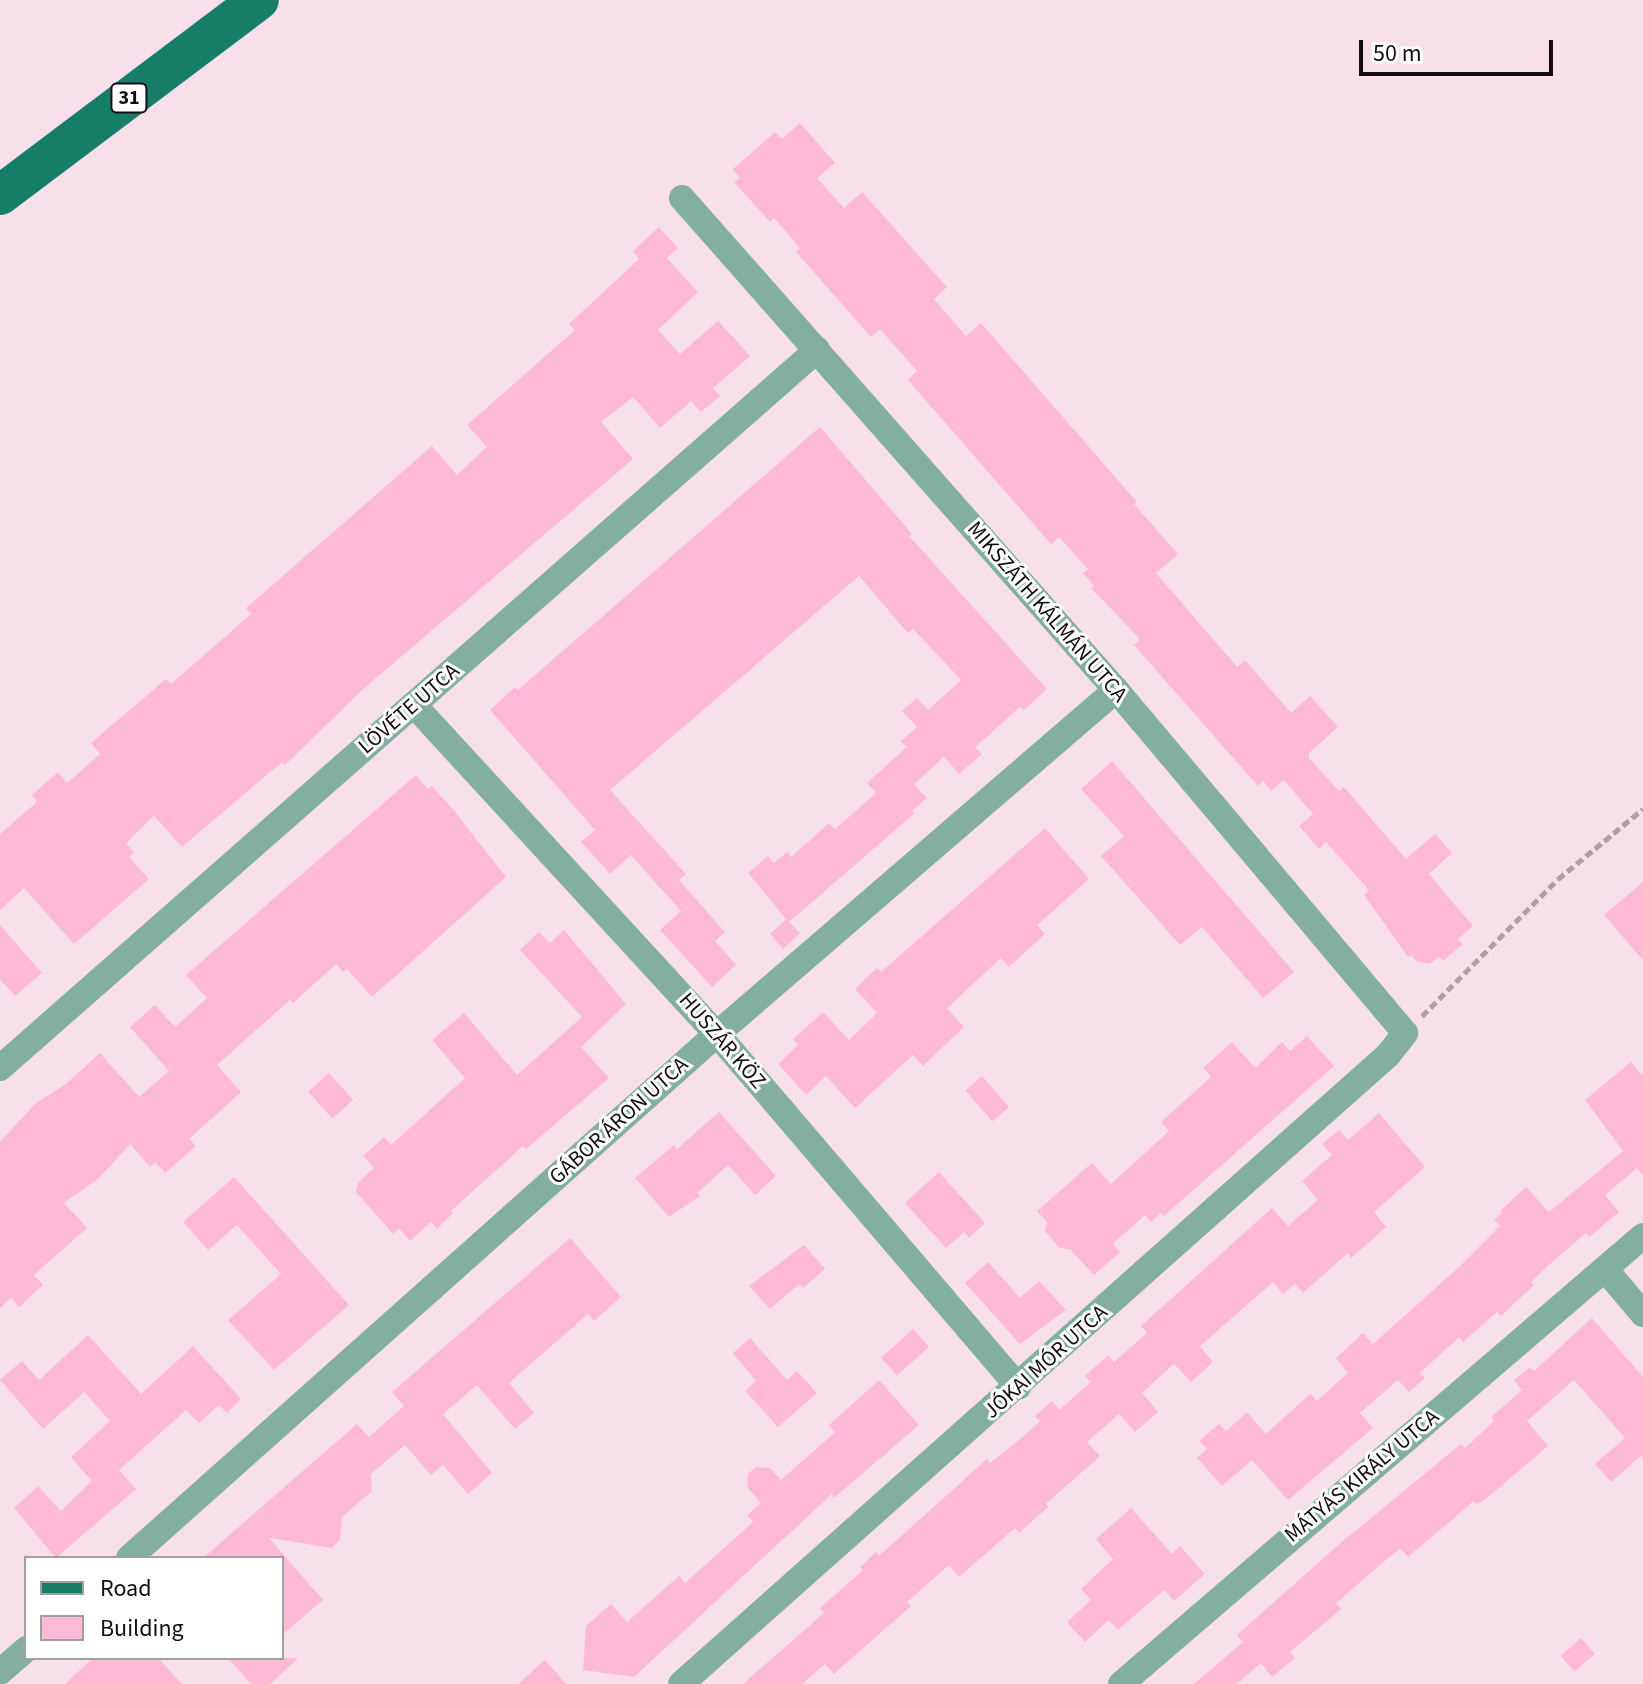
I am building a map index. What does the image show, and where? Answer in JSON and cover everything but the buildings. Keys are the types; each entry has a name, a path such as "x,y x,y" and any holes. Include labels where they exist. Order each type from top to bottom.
{"main road":[{"name":"31","path":"0,195 259,0"}],"street":[{"name":"MIKSZÁTH KÁLMÁN UTCA","path":"682,198 1116,690 1405,1033"},
{"name":"LÖVÉTE UTCA","path":"0,1068 817,350"},
{"name":"GÁBOR ÁRON UTCA","path":"131,1556 717,1034 1116,690"},
{"name":"HUSZÁR KÖZ","path":"414,705 717,1034 1018,1387"},
{"name":"JÓKAI MÓR UTCA","path":"681,1684 1388,1055 1405,1033"},
{"name":"MÁTYÁS KIRÁLY UTCA","path":"1121,1684 1643,1236"},
{"path":"1605,1269 1643,1314"},
{"path":"0,1672 24,1651"}],"path":[{"path":"1405,1033 1558,879 1643,809"}]}
